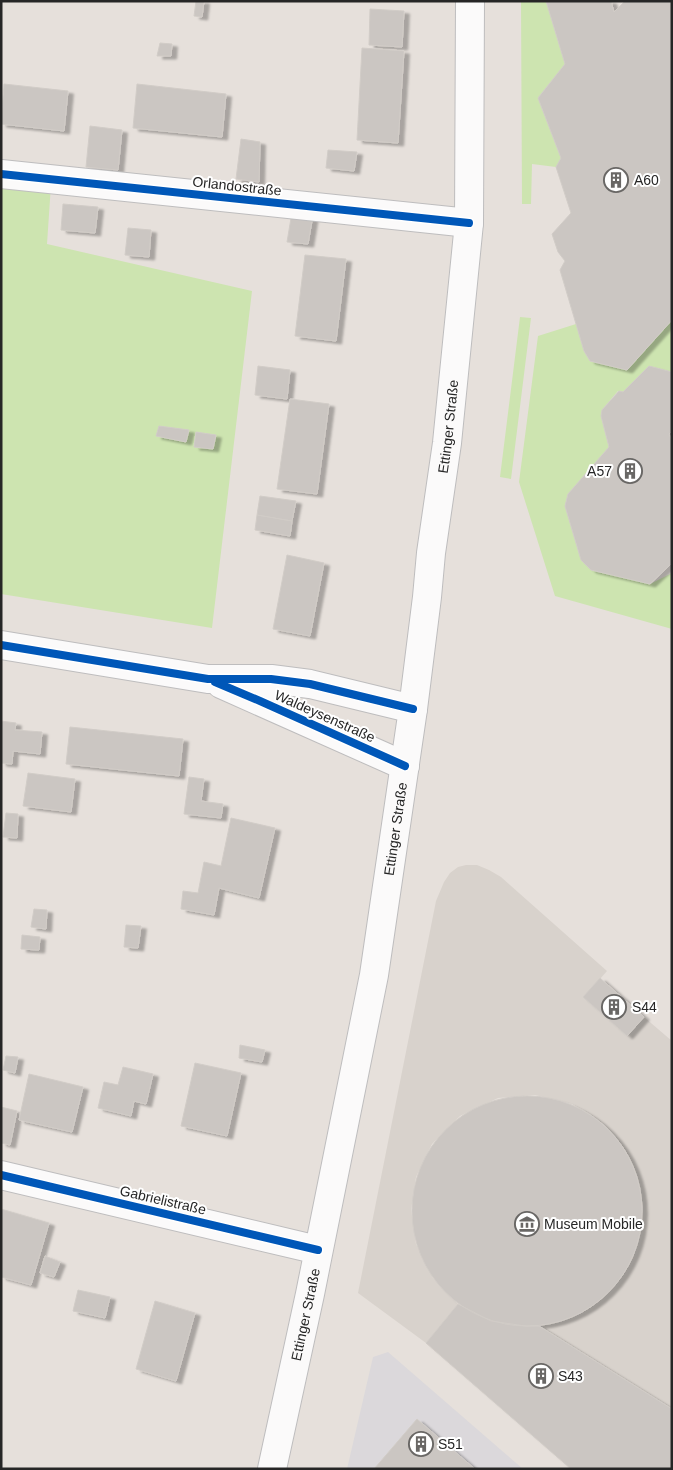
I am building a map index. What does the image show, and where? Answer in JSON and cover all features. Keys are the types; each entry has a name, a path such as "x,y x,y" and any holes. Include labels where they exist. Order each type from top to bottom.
{"main road":[{"name":"Ettinger Straße","path":"272,1469 292,1382 374,975 413,709 431,553 447,443 469,223 470,1"},
{"name":"Orlandostraße","path":"1,174 469,223"},
{"name":"Waldeysenstraße","path":"1,645 208,679 271,679 310,684 413,709"},
{"name":"Waldeysenstraße","path":"208,679 405,766"},
{"name":"Gabrielistraße","path":"1,1175 318,1250"}],"shaded area":[{"path":"477,865 501,877 607,971 584,997 627,1036 644,1017 672,1041 672,1409 539,1326 562,1321 581,1313 602,1299 623,1275 633,1258 639,1238 643,1207 637,1176 626,1151 605,1125 572,1104 535,1095 498,1098 460,1116 432,1144 416,1177 411,1210 416,1244 433,1278 458,1304 426,1343 358,1293 436,901 450,873 458,867"},
{"path":"388,1352 523,1469 347,1469 373,1357"}],"green space":[{"path":"521,1 546,1 565,64 538,98 561,158 556,167 532,164 531,204 522,204"},
{"path":"1,165 52,170 47,244 252,291 212,628 1,594"},
{"path":"520,317 531,318 511,479 500,477"},
{"path":"672,320 672,372 623,392 618,391 602,410 601,416 609,447 568,494 565,506 581,560 650,584 672,573 672,629 555,596 519,482 538,336 576,324 584,351 590,361 627,370"}],"building":[{"path":"196,1 204,1 202,17 194,16"},
{"name":"A60","path":"546,1 611,1 614,12 625,1 672,1 672,320 627,370 590,361 584,351 560,270 565,261 558,252 552,234 571,213 556,167 561,158 538,98 565,64"},
{"path":"370,9 404,11 402,47 369,45"},
{"path":"160,43 172,44 171,56 157,56"},
{"path":"362,48 404,51 398,143 357,140"},
{"path":"4,84 68,91 64,131 1,124"},
{"path":"137,84 226,94 222,137 133,128"},
{"path":"90,126 122,130 118,170 86,167"},
{"path":"241,139 260,142 259,182 236,179"},
{"path":"328,150 357,152 354,171 326,168"},
{"path":"63,204 98,207 95,233 61,230"},
{"path":"292,212 313,215 308,244 287,242"},
{"path":"128,228 151,230 149,257 125,255"},
{"path":"305,255 346,259 336,341 295,336"},
{"path":"258,366 290,370 287,399 255,395"},
{"name":"A57","path":"649,366 672,372 672,431 669,434 672,441 672,563 650,584 591,570 581,560 565,506 568,494 609,447 601,416 602,410 619,391 623,392"},
{"path":"290,399 329,404 317,494 277,489"},
{"path":"159,426 189,430 186,442 156,436"},
{"path":"196,432 216,435 213,449 194,447"},
{"path":"260,496 296,501 292,521 257,515"},
{"path":"257,515 292,521 290,536 255,530"},
{"path":"287,555 324,563 310,636 273,629"},
{"path":"1,721 16,723 15,730 42,732 40,754 13,751 12,764 1,763"},
{"path":"70,727 183,739 179,776 66,764"},
{"path":"28,773 75,779 71,812 23,806"},
{"path":"189,777 204,779 201,801 223,804 221,818 184,814"},
{"path":"6,813 18,814 17,838 3,837"},
{"path":"231,818 275,828 259,898 219,888 214,915 181,909 183,891 198,893 204,862 221,866"},
{"path":"34,909 47,910 46,929 31,927"},
{"path":"126,925 141,926 138,948 124,947"},
{"path":"22,935 40,937 39,950 21,949"},
{"name":"S44","path":"600,978 644,1017 627,1036 583,997"},
{"path":"240,1045 265,1050 262,1062 239,1058"},
{"path":"6,1056 18,1057 15,1073 3,1070"},
{"path":"195,1063 241,1073 227,1136 181,1126"},
{"path":"123,1067 153,1074 146,1104 134,1101 131,1116 98,1108 104,1082 118,1085"},
{"path":"29,1074 83,1087 72,1132 19,1120"},
{"name":"Museum Mobile","path":"516,1096 538,1096 560,1101 581,1109 600,1122 616,1138 629,1157 637,1178 642,1200 640,1233 629,1265 616,1284 600,1300 581,1313 560,1321 538,1326 516,1326 494,1321 473,1313 454,1300 438,1284 425,1265 417,1244 412,1222 412,1200 417,1178 425,1157 438,1138 454,1122 473,1109 494,1101"},
{"path":"1,1107 17,1111 10,1145 1,1143"},
{"path":"1,1209 49,1223 31,1285 1,1277"},
{"path":"45,1256 60,1262 54,1277 40,1273"},
{"path":"78,1290 110,1297 105,1318 73,1311"},
{"path":"155,1301 195,1313 176,1381 136,1369"},
{"name":"S43","path":"458,1304 491,1321 539,1326 672,1409 672,1469 571,1469 426,1343"},
{"name":"S51","path":"417,1419 475,1469 374,1469"}],"cycle path":[{"path":"1,174 469,223"},
{"path":"1,645 208,679 271,679 310,684 413,709"},
{"path":"215,682 405,766"},
{"path":"1,1175 318,1250"}],"place":[{"name":"A60","path":"616,180"},
{"name":"A57","path":"630,471"},
{"name":"S44","path":"614,1007"},
{"name":"Museum Mobile","path":"527,1224"},
{"name":"S43","path":"541,1376"},
{"name":"S51","path":"421,1444"}]}
